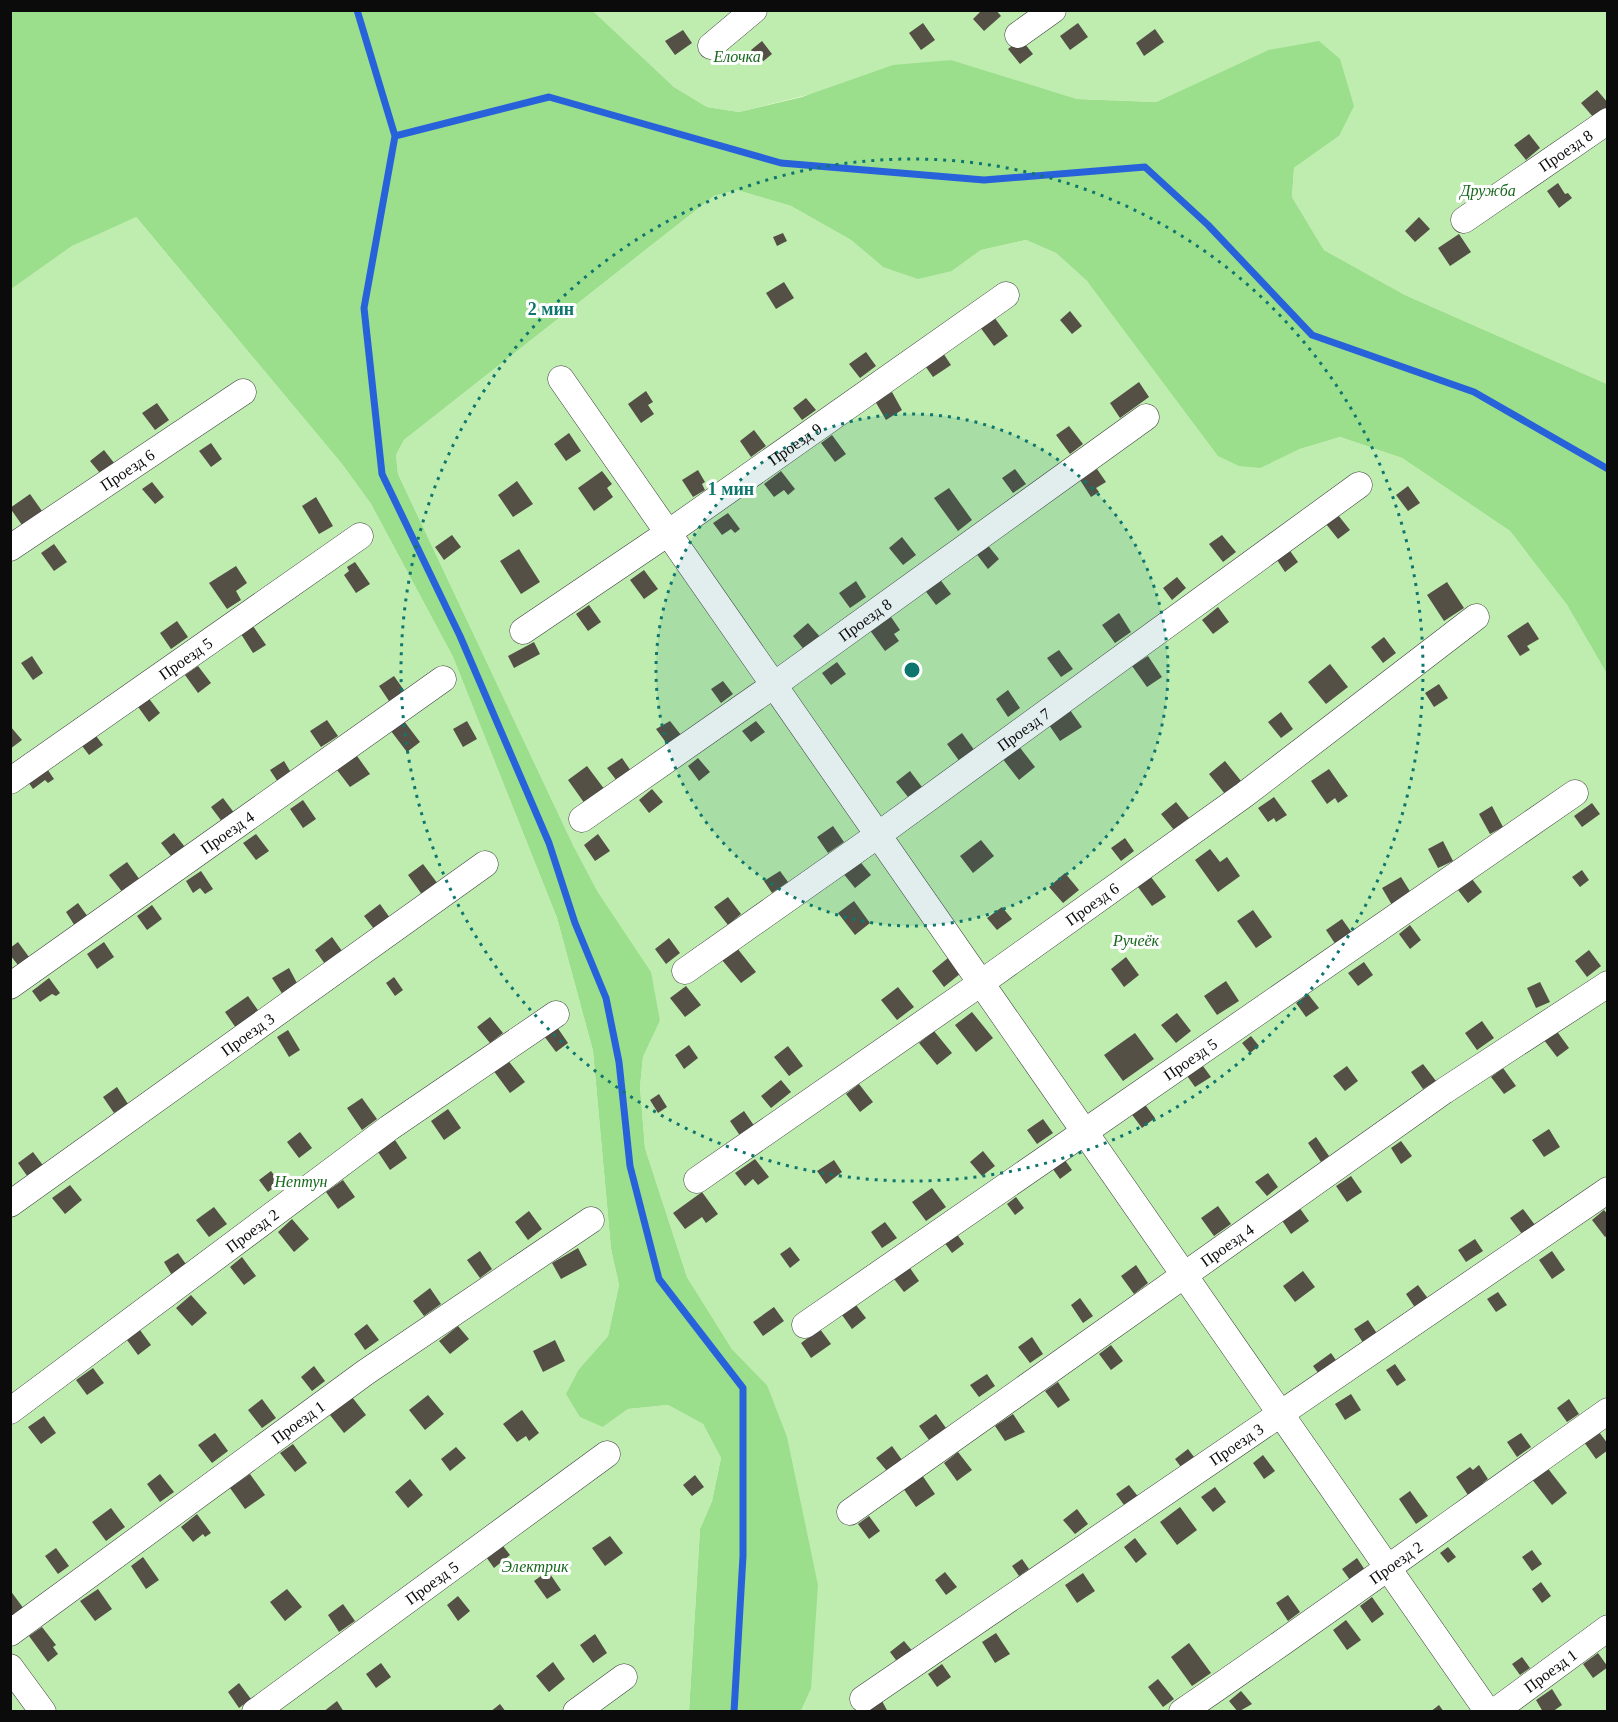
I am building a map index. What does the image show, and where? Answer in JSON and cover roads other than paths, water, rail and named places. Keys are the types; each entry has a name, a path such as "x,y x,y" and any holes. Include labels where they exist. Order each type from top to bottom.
{"street":[{"path":"711,46 754,10"},
{"path":"1018,35 1053,10"},
{"name":"Проезд 8","path":"1464,220 1608,121"},
{"name":"Проезд 9","path":"523,630 668,533 1006,295"},
{"path":"561,379 1488,1712"},
{"name":"Проезд 6","path":"10,548 243,392"},
{"name":"Проезд 8","path":"582,819 774,685 1146,417"},
{"name":"Проезд 7","path":"685,971 878,835 1359,485"},
{"name":"Проезд 5","path":"10,781 360,536"},
{"name":"Проезд 6","path":"698,1180 981,983 1244,795 1476,617"},
{"name":"Проезд 4","path":"10,986 443,679"},
{"name":"Проезд 5","path":"805,1325 1575,793"},
{"name":"Проезд 3","path":"10,1204 485,864"},
{"name":"Проезд 4","path":"849,1512 1183,1273 1444,1091 1608,984"},
{"name":"Проезд 2","path":"10,1411 389,1128 556,1014"},
{"name":"Проезд 3","path":"863,1699 1608,1190"},
{"name":"Проезд 1","path":"10,1633 366,1372 591,1220"},
{"name":"Проезд 2","path":"1182,1712 1336,1608 1388,1567 1608,1411"},
{"name":"Проезд 5","path":"255,1712 607,1454"},
{"name":"Проезд 1","path":"1494,1712 1608,1628"},
{"path":"10,1667 43,1712"},
{"path":"576,1712 624,1677"}],"waterway":[{"path":"357,10 395,136 364,308 382,474 460,636 549,843 575,923 606,998 619,1062 630,1166 659,1279 743,1388 743,1556 734,1712"},
{"path":"395,136 549,97 781,163 984,180 1145,167 1208,225 1312,335 1474,392 1608,469"}],"park label":[{"name":"Елочка","path":"737,56"},
{"name":"Дружба","path":"1488,190"},
{"name":"Ручеёк","path":"1136,940"},
{"name":"Нептун","path":"301,1181"},
{"name":"Электрик","path":"535,1566"}]}
